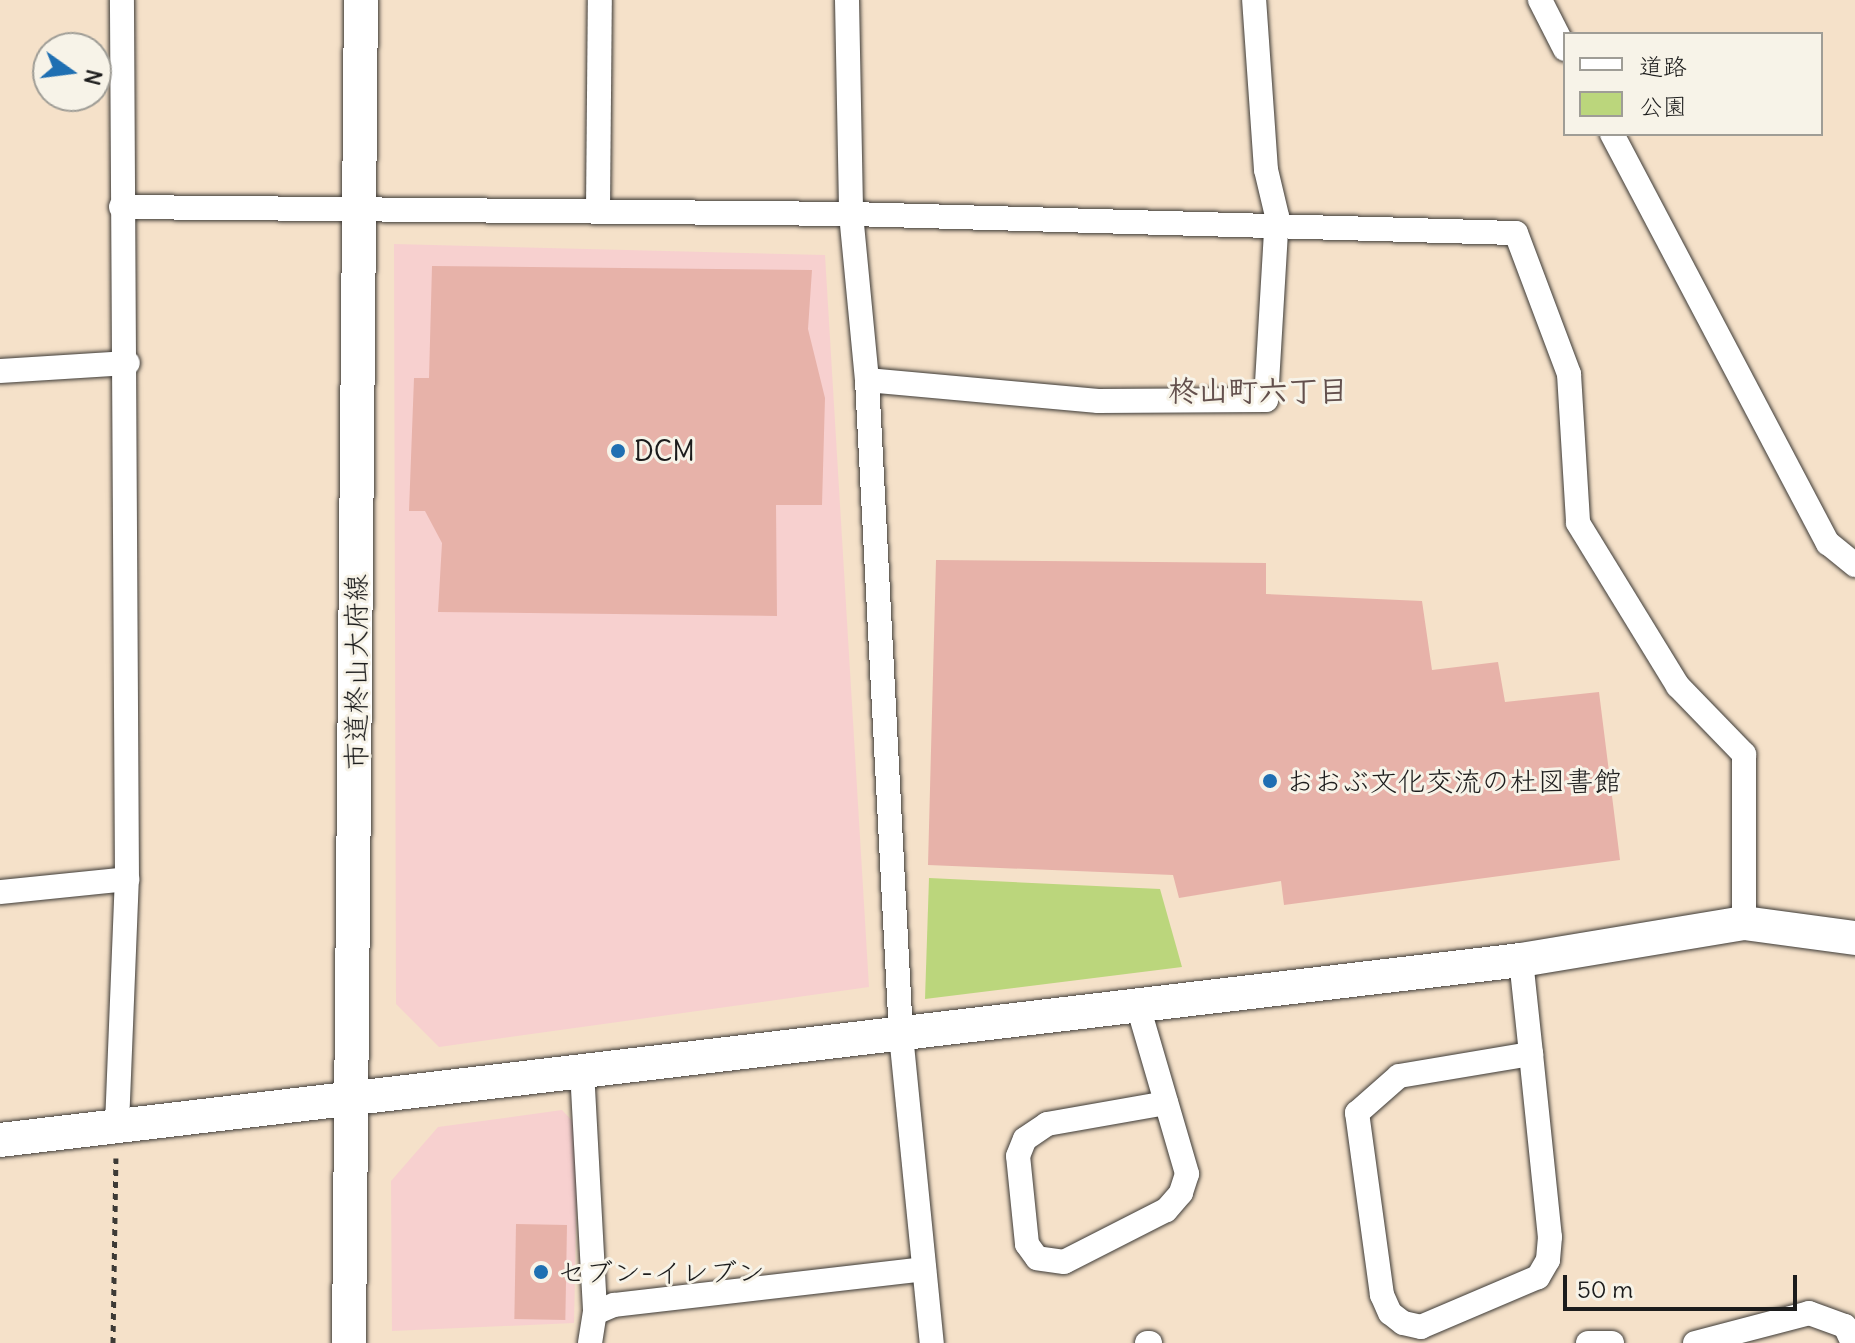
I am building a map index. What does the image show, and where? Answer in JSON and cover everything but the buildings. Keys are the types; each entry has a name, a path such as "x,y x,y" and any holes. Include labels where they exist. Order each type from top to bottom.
{"street":[{"path":"117,1125 127,879 128,363 121,207 122,0"},
{"name":"市道柊山大府線","path":"349,1343 354,1096 361,0"},
{"path":"598,210 600,0"},
{"path":"847,0 851,214 867,380 901,1035 932,1343"},
{"path":"867,380 1098,401 1266,400 1277,222 1266,170 1254,0"},
{"path":"1540,0 1563,45"},
{"path":"1613,136 1828,543 1855,565"},
{"path":"121,207 358,212 598,210 851,214 1277,222 1516,233 1569,374 1578,523 1678,686 1744,754 1744,923"},
{"path":"0,371 128,363"},
{"path":"0,892 127,879"},
{"path":"0,1140 1521,960 1744,923 1855,938"},
{"path":"1521,960 1531,1054 1550,1237 1548,1260 1538,1277 1421,1327 1403,1323 1390,1313 1382,1295 1357,1113 1399,1076 1531,1054"},
{"path":"1138,1006 1187,1174 1181,1193 1166,1210 1064,1262 1037,1258 1027,1244 1018,1156 1025,1139 1047,1124 1166,1103"},
{"path":"582,1070 595,1313 590,1343"},
{"path":"595,1313 614,1305 924,1269"},
{"path":"1695,1343 1809,1313 1845,1326 1853,1343"},
{"path":"1588,1343 1612,1343"}],"path":[{"path":"113,1343 117,1125"}],"shaded area":[{"path":"394,244 825,255 869,987 439,1047 396,1004"},
{"path":"562,1110 578,1127 574,1323 392,1331 391,1181 438,1127"}],"green space":[{"path":"929,878 1160,889 1182,967 925,999"}],"place":[{"name":"DCM","path":"618,451"},
{"name":"おおぶ文化交流の杜図書館","path":"1270,781"},
{"name":"セブン-イレブン","path":"541,1272"}],"district":[{"name":"柊山町六丁目","path":"1258,390"}]}
